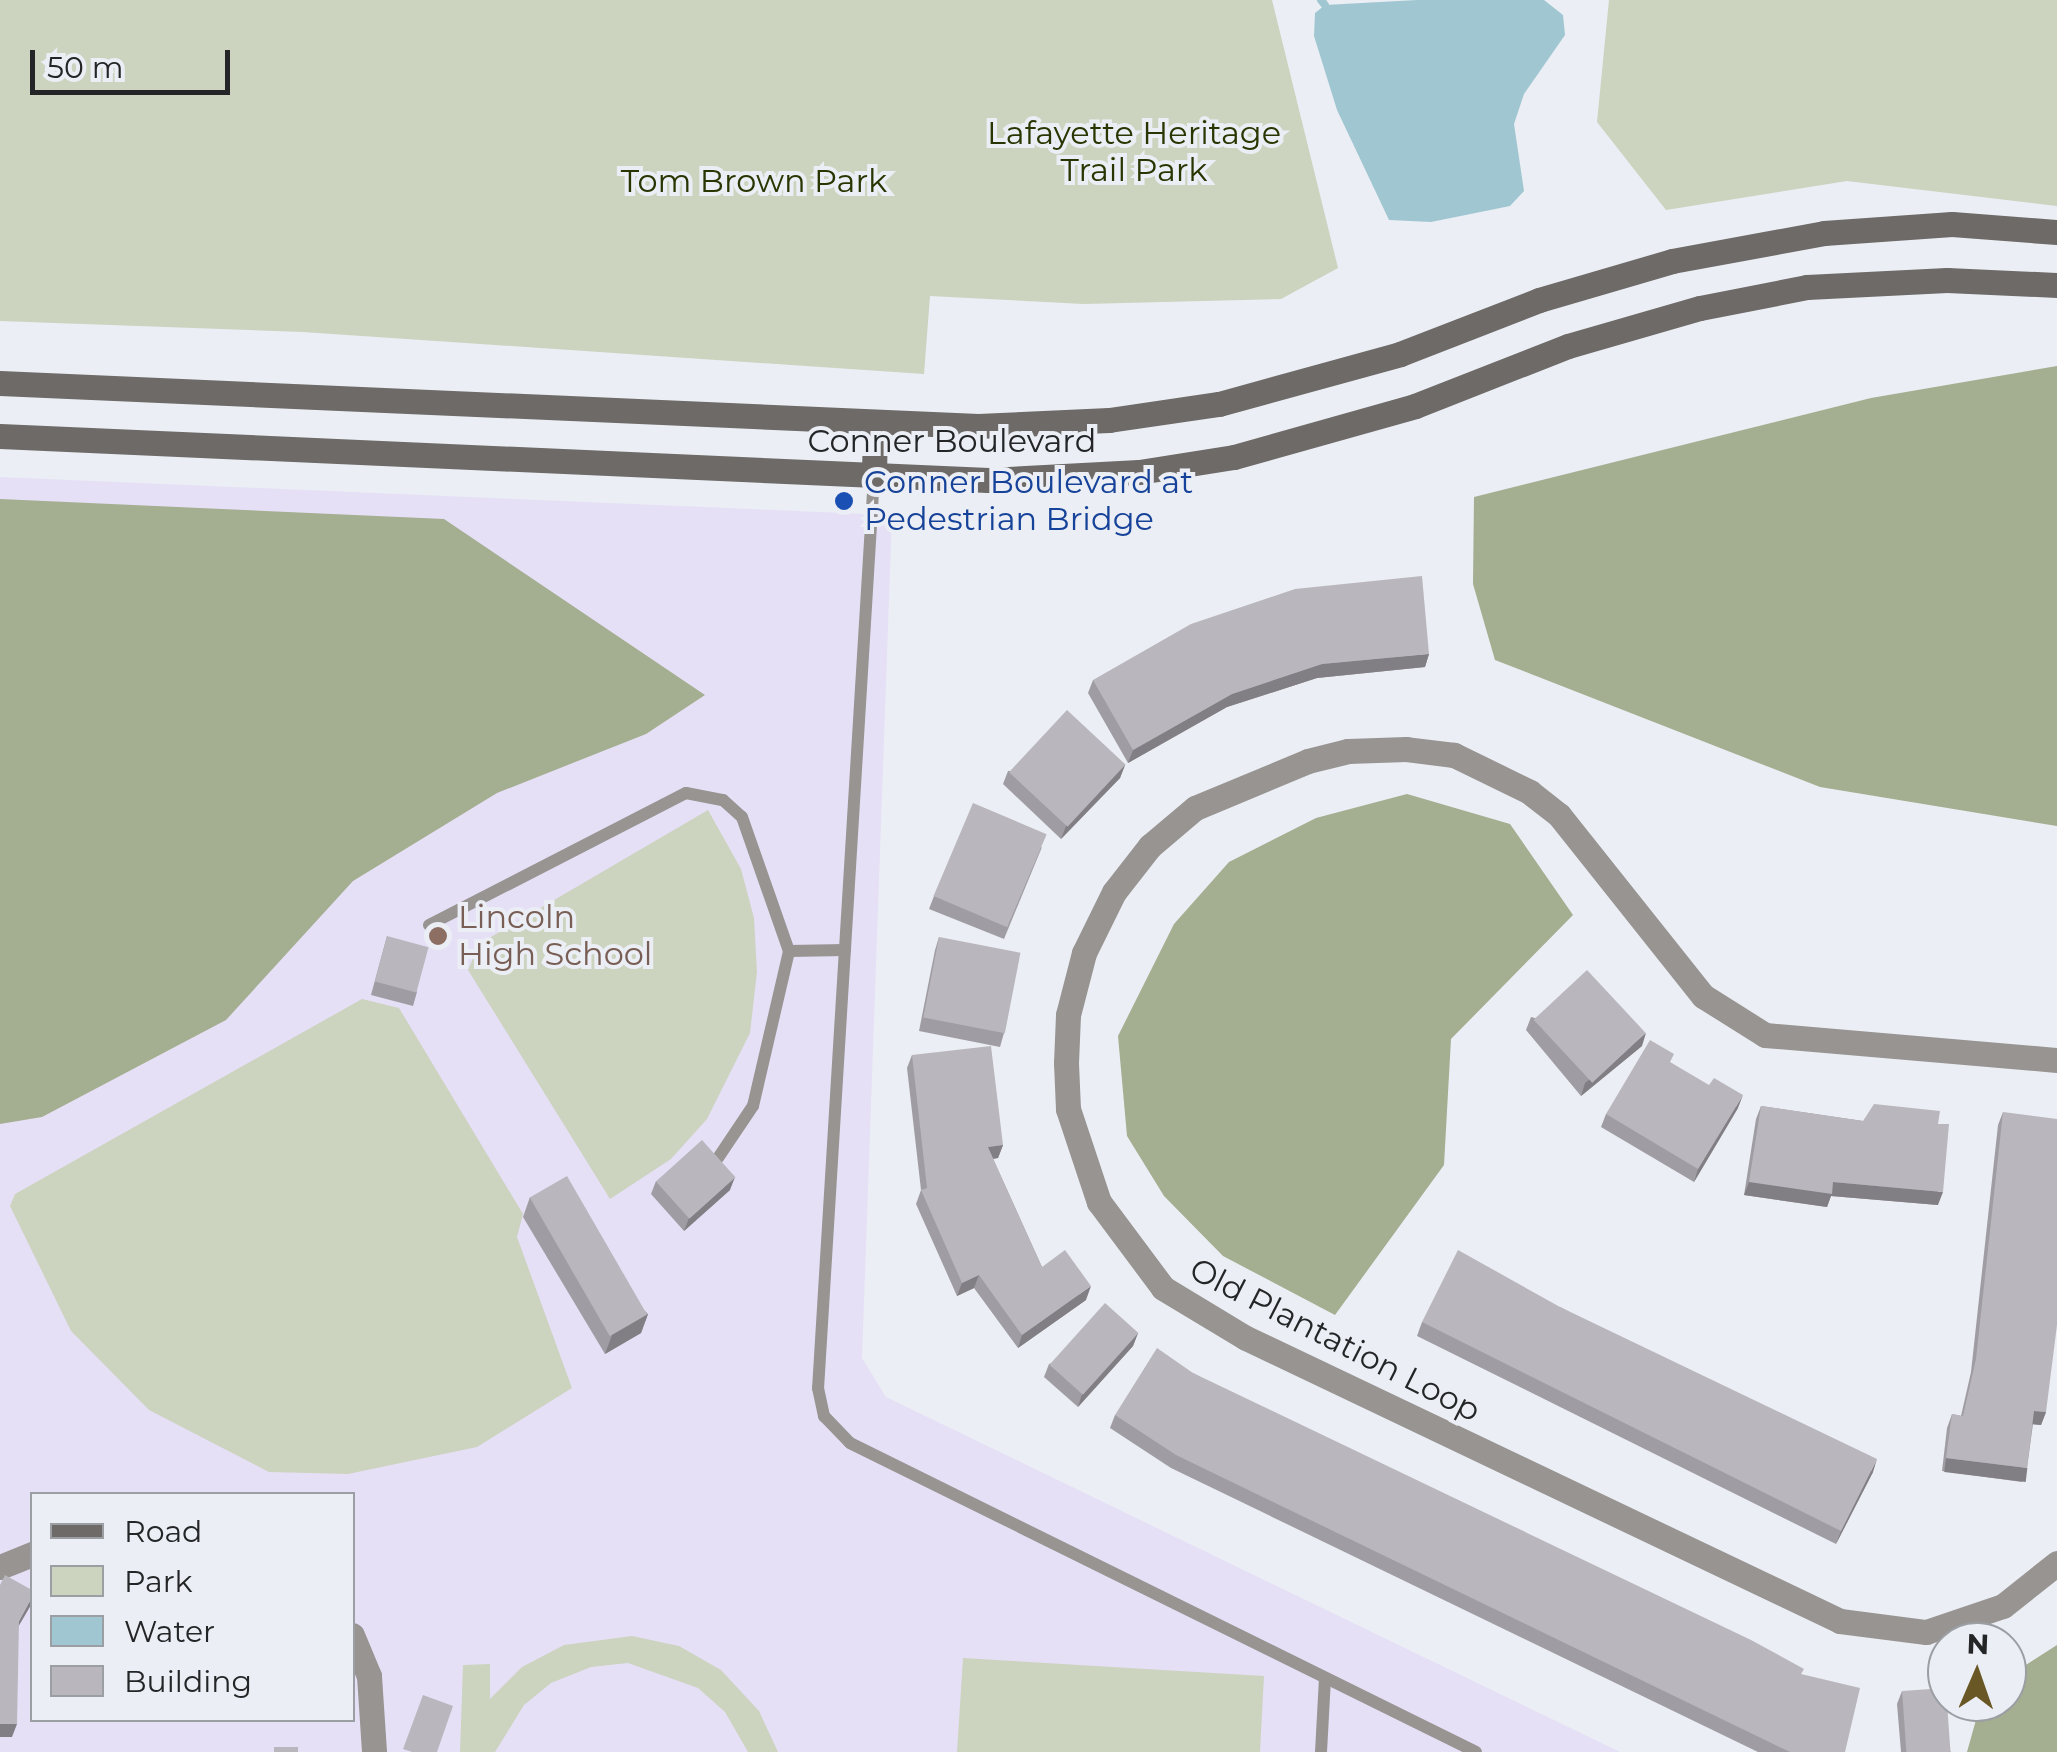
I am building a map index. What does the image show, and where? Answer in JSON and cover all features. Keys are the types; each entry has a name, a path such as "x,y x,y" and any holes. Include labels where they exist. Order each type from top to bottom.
{"main road":[{"name":"Conner Boulevard","path":"0,383 875,422 1109,420 1219,404 1400,354 1538,300 1672,260 1824,233 1952,224 2057,232"},
{"name":"Conner Boulevard","path":"0,436 874,476 1054,477 1234,457 1415,406 1568,346 1700,308 1807,287 1947,280 2057,285"},
{"path":"874,476 875,422"}],"street":[{"name":"Old Plantation Loop","path":"2057,1060 1765,1036 1704,996 1559,815 1530,792 1454,754 1406,749 1348,751 1308,761 1196,808 1150,846 1114,892 1084,953 1068,1015 1066,1063 1068,1109 1099,1202 1163,1288 1246,1338 1840,1621 1926,1632 2003,1606 2057,1563"},
{"path":"0,1567 30,1555"},
{"path":"355,1642 370,1676 374,1752"}],"lane":[{"path":"874,476 818,1388 824,1416 850,1443 1476,1752"},
{"path":"429,925 686,793 723,800 742,816 789,950 753,1106 718,1158"},
{"path":"789,950 845,950"},
{"path":"1321,1752 1324,1678"},
{"path":"1436,1752 1438,1733"}],"shaded area":[{"name":"Lincoln High School","path":"0,477 892,515 862,1358 886,1397 1620,1752 0,1752"}],"green space":[{"name":"Tom Brown Park","path":"0,0 1272,0 1338,268 1281,299 1084,304 930,296 924,374 303,332 0,321"},
{"path":"1609,0 2057,0 2057,206 1847,181 1666,210 1597,122"},
{"path":"2057,366 2057,826 1820,787 1495,660 1473,584 1474,497 1871,398"},
{"path":"0,499 444,519 705,695 646,734 497,793 353,881 226,1020 42,1117 0,1124"},
{"path":"1407,794 1510,824 1573,915 1451,1039 1444,1165 1335,1315 1223,1256 1164,1196 1127,1136 1118,1036 1174,924 1229,862 1316,818"},
{"path":"708,810 741,869 754,918 757,972 750,1033 707,1119 671,1159 610,1199 468,970 479,944"},
{"path":"362,999 399,1008 523,1214 517,1237 572,1388 477,1447 348,1474 269,1472 149,1410 71,1331 10,1206 15,1194"},
{"path":"632,1636 679,1646 721,1670 759,1711 778,1752 748,1752 725,1712 698,1688 628,1663 591,1667 551,1683 524,1705 495,1752 460,1752 463,1665 490,1664 490,1699 522,1667 564,1645"},
{"path":"2057,1645 2057,1752 1967,1752 1975,1722 2027,1722 2027,1664"},
{"path":"963,1658 1264,1676 1260,1752 957,1752"}],"water":[{"path":"1544,0 1563,15 1565,35 1524,94 1514,124 1524,191 1510,206 1431,222 1389,220 1337,110 1314,36 1315,13 1325,5"}],"building":[{"path":"1422,576 1429,654 1322,664 1232,694 1133,750 1093,680 1191,624 1295,589"},
{"path":"1067,710 1126,765 1068,827 1009,772"},
{"path":"973,803 1047,834 1007,927 934,896"},
{"path":"387,936 429,947 416,993 375,981"},
{"path":"939,937 1020,953 1005,1033 923,1017"},
{"path":"1587,970 1646,1033 1592,1083 1534,1020"},
{"path":"1650,1040 1674,1054 1670,1062 1709,1085 1714,1078 1743,1095 1698,1169 1606,1114"},
{"path":"991,1046 1003,1145 988,1147 1042,1267 1065,1250 1091,1286 1022,1335 979,1275 962,1283 921,1190 927,1188 912,1055"},
{"path":"1874,1104 1940,1111 1938,1124 1949,1124 1943,1192 1833,1182 1832,1194 1749,1182 1761,1106 1863,1121"},
{"path":"2003,1112 2057,1119 2057,1325 2046,1412 2034,1411 2027,1468 1946,1458 1952,1414 1963,1416 1976,1359"},
{"path":"702,1140 735,1177 689,1219 656,1181"},
{"path":"567,1176 647,1315 610,1336 530,1198"},
{"path":"1458,1250 1560,1307 1877,1459 1841,1531 1422,1322"},
{"path":"1105,1303 1138,1333 1083,1395 1049,1365"},
{"path":"1157,1348 1193,1373 1751,1640 1804,1669 1801,1674 1860,1688 1845,1752 1790,1752 1176,1455 1115,1415"},
{"path":"5,1575 30,1589 30,1601 19,1621 17,1724 0,1724 0,1585"},
{"path":"1927,1689 1927,1722 1948,1722 1950,1752 1906,1752 1902,1691"},
{"path":"423,1695 453,1706 437,1752 403,1749"},
{"path":"274,1747 298,1747 298,1752 274,1752"}],"waterway":[{"path":"1321,0 1325,5"}],"place":[{"name":"Conner Boulevard at Pedestrian Bridge","path":"844,501"},
{"name":"Lincoln High School","path":"438,936"}],"park label":[{"name":"Lafayette Heritage Trail Park","path":"1134,152"}]}
